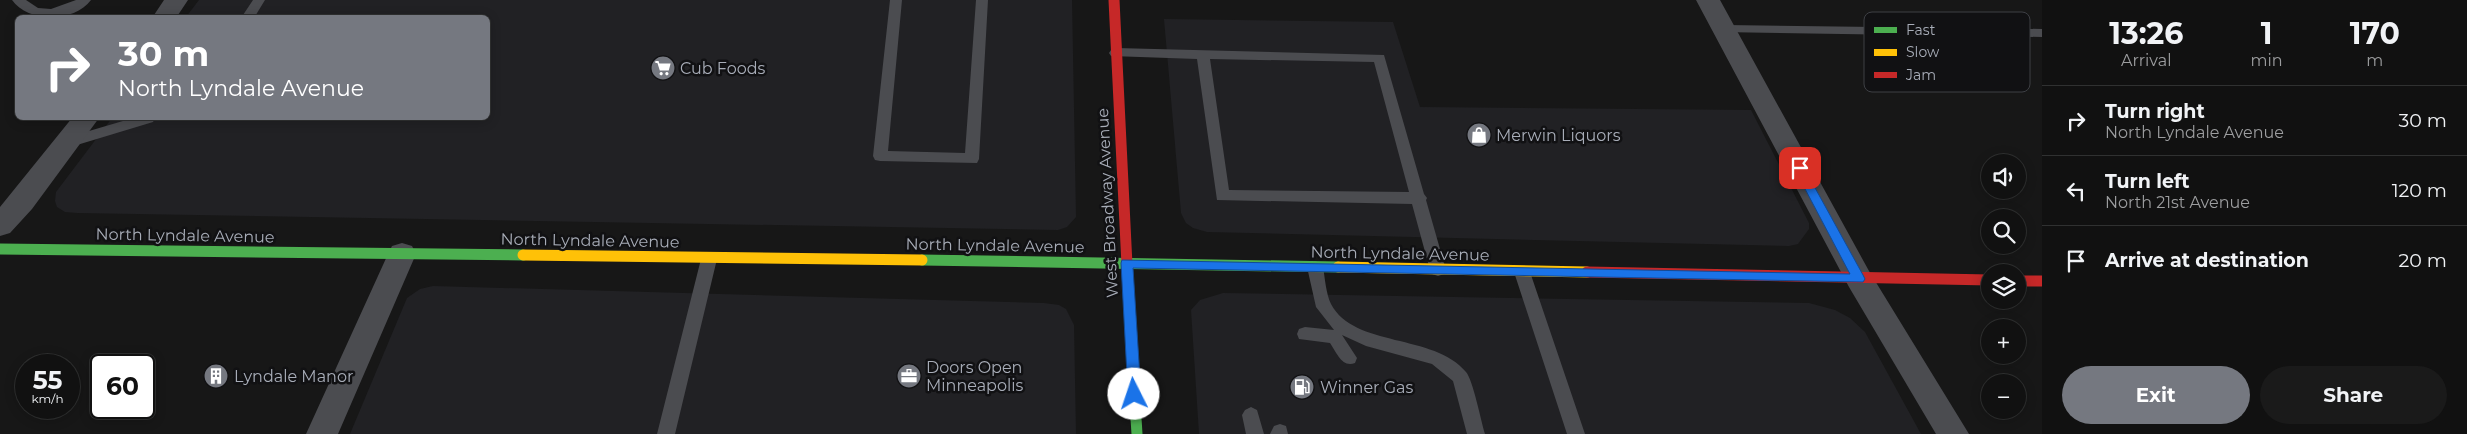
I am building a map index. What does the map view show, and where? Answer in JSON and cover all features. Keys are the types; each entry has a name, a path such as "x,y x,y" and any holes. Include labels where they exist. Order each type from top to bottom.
{"street":[{"path":"165,15 176,0"},
{"name":"West Broadway Avenue","path":"1114,0 1137,434"},
{"path":"1708,0 1859,279 1953,434"},
{"path":"0,225 22,202 84,120"},
{"name":"North Lyndale Avenue","path":"0,249 1127,263 1981,280"},
{"path":"322,434 402,254"},
{"path":"2026,281 2042,281"}],"lane":[{"path":"18,0 28,10 48,14 69,11 85,0"},
{"path":"249,15 259,0"},
{"path":"896,0 880,156 972,159 982,0"},
{"path":"1725,29 1864,31"},
{"path":"1116,53 1379,58 1420,198 1438,270"},
{"path":"1204,54 1222,196 1420,198"},
{"path":"67,143 142,120"},
{"path":"666,434 709,259"},
{"path":"1315,267 1333,336 1349,358"},
{"path":"1522,272 1576,434"},
{"path":"1305,334 1366,339 1437,358 1460,377 1476,434"},
{"path":"1251,415 1255,434"}],"shaded area":[{"path":"199,0 1072,0 1076,217 1067,227 1058,230 77,213 65,212 57,207 55,201 56,192 110,120 490,120 490,15 188,15"},
{"path":"1164,19 1393,22 1420,107 1751,110 1809,223 1809,229 1798,244 1789,246 1207,232 1193,228 1186,223 1181,213"},
{"path":"433,286 1044,303 1059,305 1066,309 1074,325 1076,434 350,434 407,298 420,289"},
{"path":"1223,293 1809,303 1835,310 1850,318 1865,332 1921,434 1199,434 1191,310 1200,300"}],"traffic: fast":[{"path":"0,249 523,255"},
{"path":"922,260 1338,267"},
{"path":"1129,306 1137,434"}],"traffic: slow":[{"path":"523,255 922,260"},
{"path":"1338,267 1587,272"}],"traffic: jam":[{"path":"1114,0 1129,306"},
{"path":"1587,272 1981,280"},
{"path":"2026,281 2042,281"}],"place":[{"name":"Cub Foods","path":"663,68"},
{"name":"Merwin Liquors","path":"1479,135"},
{"name":"Lyndale Manor","path":"216,376"},
{"name":"Doors Open Minneapolis","path":"909,376"},
{"name":"Winner Gas","path":"1302,387"}],"route":[{"path":"1134,394 1127,263 1859,279 1800,168"}]}
